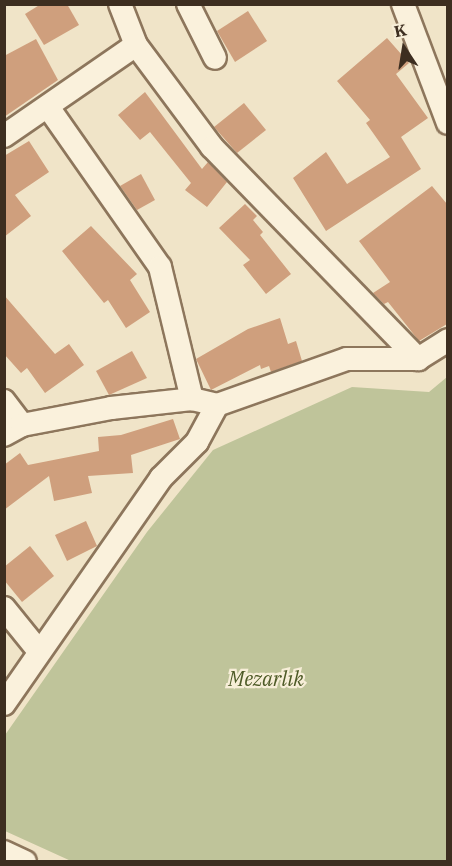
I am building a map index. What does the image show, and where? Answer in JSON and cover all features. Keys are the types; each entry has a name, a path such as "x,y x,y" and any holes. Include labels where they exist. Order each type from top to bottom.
{"street":[{"path":"120,4 136,45 212,147 418,359"},
{"path":"188,4 215,58"},
{"path":"403,4 447,123"},
{"path":"5,135 136,45"},
{"path":"48,107 160,267 192,399"},
{"path":"4,401 13,430 111,408 192,399 217,405 347,359 418,359 447,340"},
{"path":"4,704 38,651 161,478 197,441 217,405"},
{"path":"4,608 38,651"},
{"path":"4,852 25,861"}],"green space":[{"name":"Mezarlık","path":"447,377 447,861 71,861 5,831 5,735 147,532 213,450 352,387 429,392"}],"building":[{"path":"41,4 67,4 79,25 44,45 25,14"},
{"path":"248,11 267,41 235,62 217,31"},
{"path":"387,38 409,63 396,74 428,118 401,137 421,169 326,231 293,178 326,152 347,184 390,157 366,123 370,120 337,81"},
{"path":"36,39 58,80 4,117 4,56"},
{"path":"145,92 202,169 208,162 227,182 207,207 185,190 191,183 150,132 140,140 118,115"},
{"path":"244,103 266,130 237,153 214,127"},
{"path":"29,141 49,172 15,195 31,216 4,237 4,156"},
{"path":"141,174 155,200 137,210 120,186"},
{"path":"432,186 447,204 447,324 419,341 388,302 384,304 373,293 390,282 359,241"},
{"path":"245,204 257,216 253,220 263,232 260,235 291,274 266,294 243,265 250,260 219,228"},
{"path":"91,226 137,274 130,280 150,312 126,328 108,300 104,303 62,251"},
{"path":"4,295 55,354 69,344 84,365 45,393 27,368 21,373 4,354"},
{"path":"280,318 288,344 296,341 302,361 271,372 269,366 261,369 260,365 211,390 196,359 248,329"},
{"path":"132,351 147,378 109,395 96,371"},
{"path":"173,419 180,439 131,455 133,473 88,476 92,493 54,501 49,476 4,510 4,465 20,453 28,465 99,451 98,437 121,435"},
{"path":"86,521 97,546 67,561 55,535"},
{"path":"30,546 54,576 22,602 4,580 4,567"}]}
